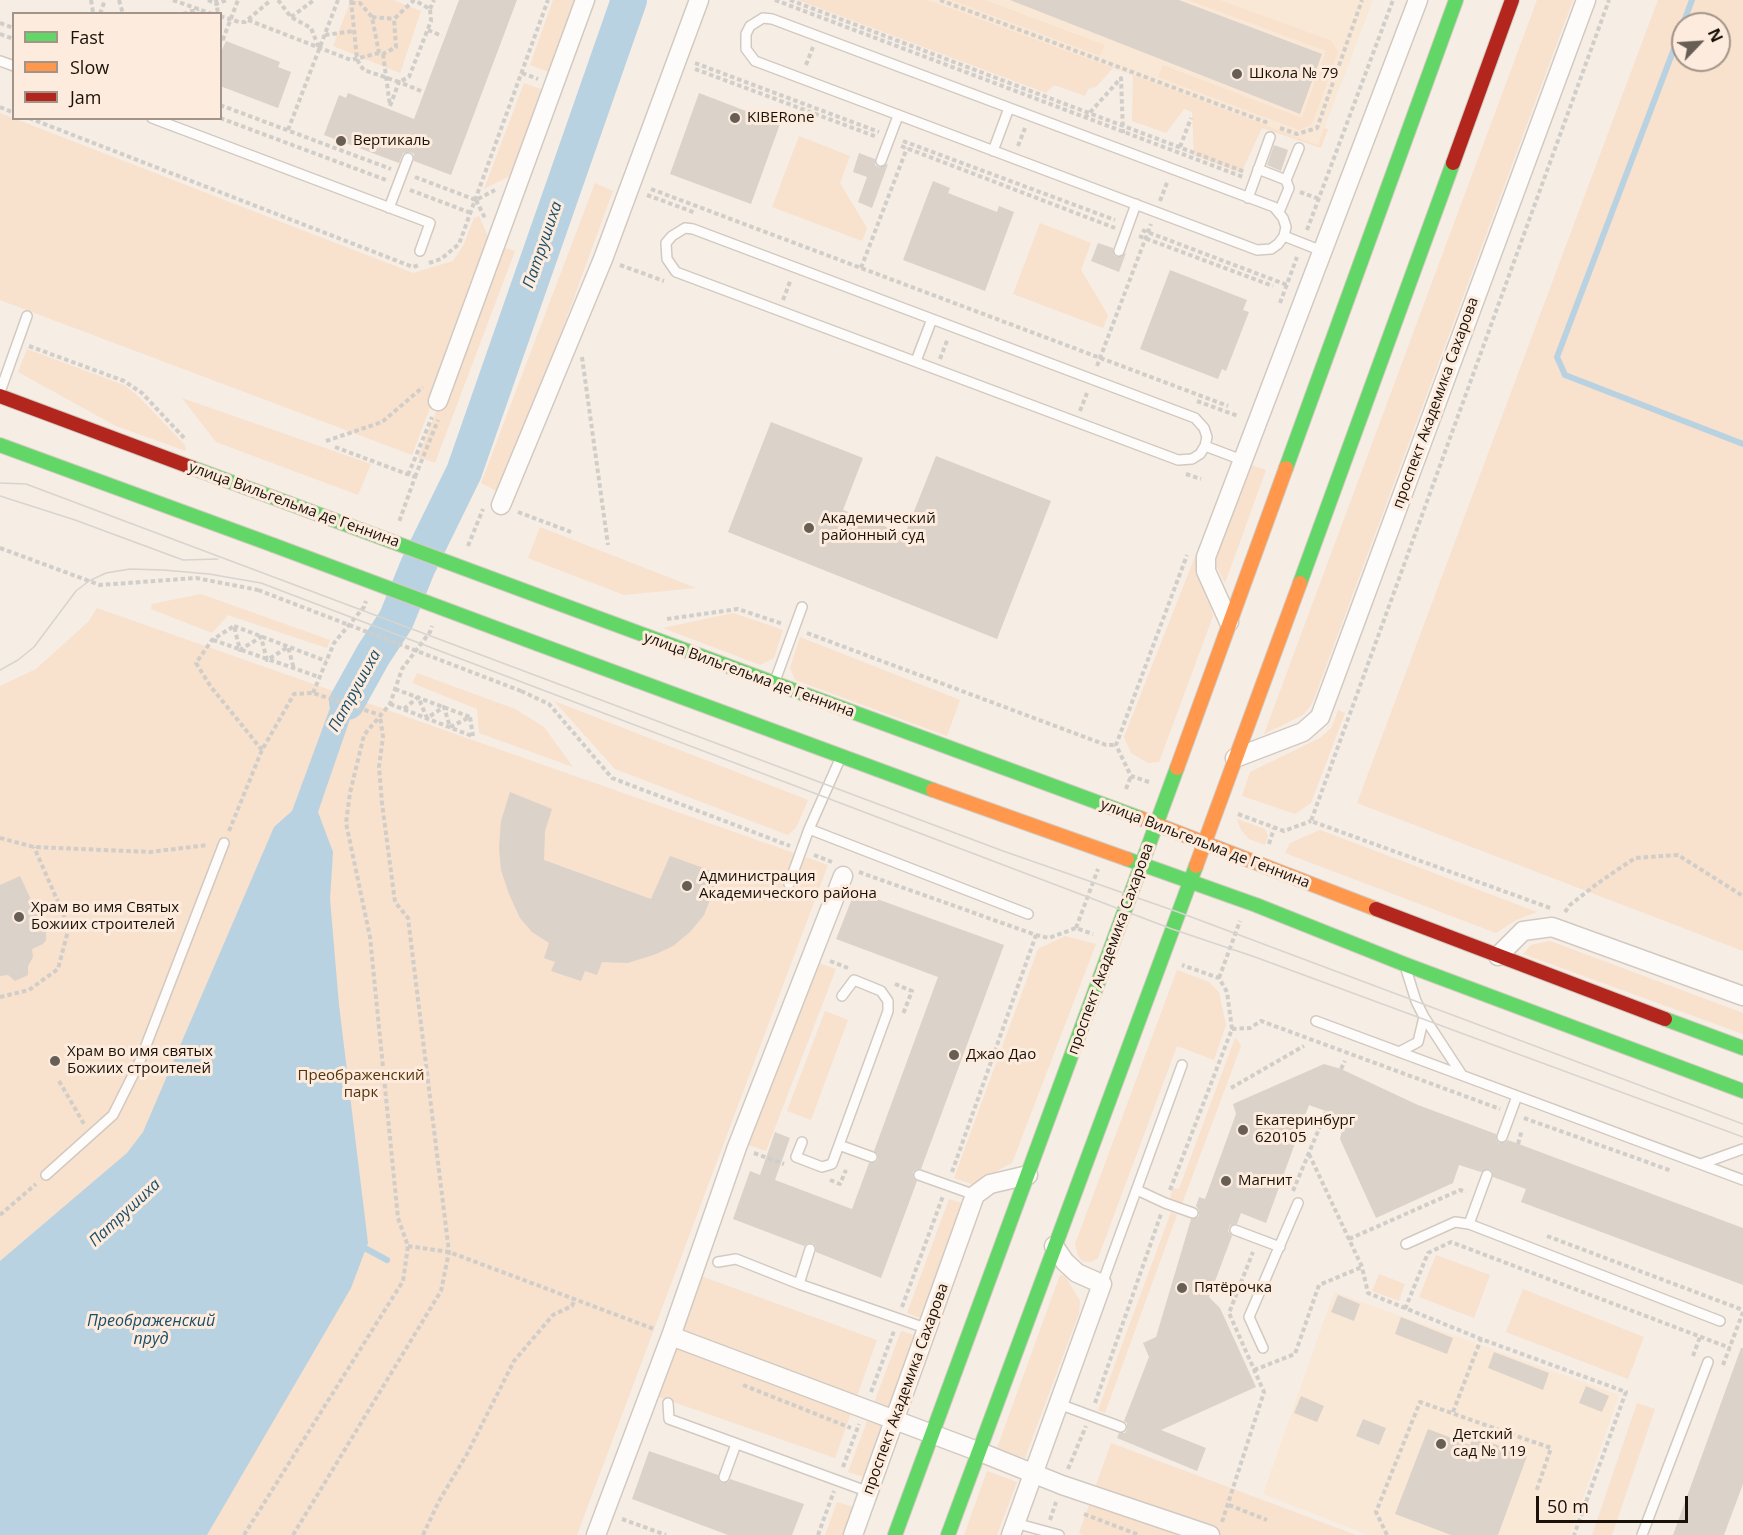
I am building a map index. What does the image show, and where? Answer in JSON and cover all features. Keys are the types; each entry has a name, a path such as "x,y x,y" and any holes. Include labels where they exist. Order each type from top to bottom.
{"street":[{"path":"435,393 520,177 585,0"},
{"path":"501,505 603,259 699,0"},
{"path":"1229,622 1206,570 1206,557 1418,0"},
{"name":"проспект Академика Сахарова","path":"895,1535 1157,824 1456,0"},
{"path":"948,1535 1236,758 1512,0"},
{"name":"проспект Академика Сахарова","path":"1236,758 1303,732 1320,717 1586,0"},
{"name":"улица Вильгельма де Геннина","path":"0,394 552,602 1157,824 1743,1048"},
{"path":"0,445 841,757 1189,881 1743,1091"},
{"path":"596,1535 671,1336 737,1147 843,876"},
{"path":"1498,956 1523,931 1552,927 1743,996"},
{"path":"975,1195 990,1184 1028,1175"},
{"name":"проспект Академика Сахарова","path":"854,1535 975,1195"},
{"path":"1013,1529 1102,1284 1077,1274 1054,1246"},
{"path":"671,1336 1062,1485 1210,1535"}],"lane":[{"path":"764,18 772,19 1274,207 1286,227 1284,236 1271,249 1257,250 801,79 755,62 746,49 746,34 750,26 764,18"},
{"path":"993,151 1009,108"},
{"path":"881,161 898,116"},
{"path":"157,120 430,223 420,251"},
{"path":"1248,198 1270,137"},
{"path":"1279,212 1299,148"},
{"path":"389,208 408,158"},
{"path":"1256,175 1287,184"},
{"path":"1119,251 1136,204"},
{"path":"693,228 932,318 1195,418 1204,428 1207,437 1205,446 1200,454 1192,459 1178,460 780,310 676,272 667,259 666,243 678,231 693,228"},
{"path":"1284,236 1322,251"},
{"path":"0,394 27,316"},
{"path":"916,362 932,318"},
{"path":"1205,446 1242,460"},
{"path":"774,684 802,607"},
{"path":"789,884 809,829 841,757"},
{"path":"809,829 1028,914"},
{"path":"46,1175 112,1115 140,1060 224,843"},
{"path":"1404,964 1416,1001 1424,1017 1463,1076"},
{"path":"802,1142 796,1158 822,1167 832,1164 888,1011 888,1001 881,991 854,980 842,996"},
{"path":"1399,1052 1418,1042 1424,1017"},
{"path":"1316,1021 1743,1180"},
{"path":"1102,1284 1182,1065"},
{"path":"1502,1137 1517,1096"},
{"path":"839,1145 872,1157"},
{"path":"1701,1164 1743,1149"},
{"path":"1468,1224 1488,1174"},
{"path":"919,1175 975,1195"},
{"path":"1137,1190 1193,1214"},
{"path":"1263,1348 1249,1317 1298,1203"},
{"path":"1406,1244 1455,1222 1468,1224 1720,1321"},
{"path":"1235,1230 1280,1246"},
{"path":"799,1284 810,1249"},
{"path":"718,1262 736,1259 799,1284 928,1329"},
{"path":"1642,1535 1708,1362"},
{"path":"668,1403 669,1419 869,1492"},
{"path":"1059,1404 1121,1427"},
{"path":"724,1477 736,1444"},
{"path":"1013,1529 1047,1531 1059,1535"}],"path":[{"path":"173,0 207,12"},
{"path":"208,0 216,2 226,0"},
{"path":"222,42 238,0"},
{"path":"222,16 239,22 248,20 272,0"},
{"path":"278,0 291,16 311,28 319,48"},
{"path":"291,16 314,0"},
{"path":"288,130 338,0"},
{"path":"248,20 351,60 396,47 394,19 413,0 430,9"},
{"path":"421,91 399,82 385,78 364,70 357,59 351,1 360,3 372,17 381,53 385,78 390,106 399,82 409,77 431,21 430,9 434,0"},
{"path":"775,0 1123,133 1178,153 1256,175"},
{"path":"790,0 1256,175"},
{"path":"940,0 1297,134 1317,128 1362,0"},
{"path":"1311,821 1609,0"},
{"path":"190,12 200,9"},
{"path":"372,17 394,19"},
{"path":"791,105 824,18"},
{"path":"428,30 442,36"},
{"path":"324,36 354,31"},
{"path":"689,61 794,100 907,148 1004,185 1127,228 1148,232 1287,285"},
{"path":"1123,133 1121,78 1124,68"},
{"path":"695,69 791,105 1006,179 1127,228 1146,239 1273,286"},
{"path":"1085,118 1121,78"},
{"path":"1004,185 1036,99"},
{"path":"222,106 476,200 520,177"},
{"path":"1076,422 1191,118"},
{"path":"222,119 471,213"},
{"path":"861,268 907,148"},
{"path":"1287,184 1319,199"},
{"path":"651,189 1228,406"},
{"path":"780,310 803,246"},
{"path":"936,369 960,305"},
{"path":"19,342 124,381 142,393 193,446"},
{"path":"582,352 608,545"},
{"path":"326,441 382,422 435,393"},
{"path":"408,475 435,393"},
{"path":"416,477 444,404 435,393"},
{"path":"335,447 372,460"},
{"path":"540,520 571,532"},
{"path":"0,548 100,585 196,578 258,590 521,691"},
{"path":"738,609 1106,745 1116,745 1131,776"},
{"path":"234,626 326,661"},
{"path":"234,626 212,640 196,663 211,687 262,750"},
{"path":"234,626 240,650"},
{"path":"240,650 261,637"},
{"path":"261,637 267,660"},
{"path":"212,640 319,678"},
{"path":"267,660 288,647"},
{"path":"288,647 294,669"},
{"path":"395,689 470,717"},
{"path":"0,838 34,847 150,852 224,843 262,750 294,694 313,693 380,715"},
{"path":"404,709 418,697"},
{"path":"418,697 427,718"},
{"path":"390,704 473,736 470,717"},
{"path":"427,718 444,707"},
{"path":"444,707 450,727"},
{"path":"244,1535 403,1281 408,1246 398,1218 370,937 346,823 350,792 364,735 380,715"},
{"path":"293,1535 441,1291 449,1252 408,918 394,902 379,767 383,737 380,715"},
{"path":"450,727 470,717"},
{"path":"1274,828 1284,831 1311,821 1553,909"},
{"path":"0,997 29,990 57,969 69,927 34,847"},
{"path":"1576,917 1564,913 1570,905 1635,858 1678,855 1743,896"},
{"path":"818,1535 1036,935"},
{"path":"1047,1531 1165,1203 1232,1029 1227,992 1219,978 1180,965"},
{"path":"1232,1029 1250,1028"},
{"path":"1231,1088 1304,1046"},
{"path":"1341,1069 1345,1060"},
{"path":"59,1081 91,1135"},
{"path":"1518,1144 1523,1126"},
{"path":"1309,1154 1362,1267 1368,1293 1481,1339 1626,1392 1574,1535"},
{"path":"0,1215 46,1175"},
{"path":"1405,1309 1428,1252 1451,1242 1730,1348"},
{"path":"408,1246 449,1252 671,1336"},
{"path":"1254,1370 1295,1353 1319,1285 1362,1267"},
{"path":"423,1535 514,1361 553,1315 572,1306 575,1299"},
{"path":"1453,1412 1481,1339"},
{"path":"741,1385 851,1428"},
{"path":"1387,1535 1376,1512 1420,1402 1551,1448 1536,1492"},
{"path":"1228,1504 1267,1520"},
{"path":"604,1513 666,1535"},
{"path":"1082,1514 1139,1535"}],"shaded area":[{"name":"Школа № 79","path":"928,0 1373,0 1318,145"},
{"name":"Детский сад № 119","path":"1334,1292 1619,1395 1570,1535 1368,1535 1263,1494"}],"green space":[{"path":"351,0 393,0 421,11 400,73 333,46"},
{"path":"553,0 579,0 552,73 530,65"},
{"path":"798,0 928,0 1113,68 1096,87 1088,89 1085,96 1054,85 1046,93"},
{"path":"951,0 985,0 1105,45 1100,56"},
{"path":"1188,0 1220,0 1332,41 1338,52 1312,124 1299,130 1158,77 1163,65 1302,118 1326,51"},
{"path":"1537,0 1573,0 1312,704 1303,715 1264,734"},
{"path":"1658,0 1743,0 1743,951 1357,803"},
{"path":"1133,75 1318,145 1324,128 1328,129 1321,148 1262,128 1241,173 1194,155 1192,112 1184,109 1166,133 1132,121"},
{"path":"524,83 546,91 516,173 484,189"},
{"path":"0,113 12,118 12,120 18,120 413,273 453,261 463,246 474,218 479,216 492,245 412,455 0,300"},
{"path":"799,136 850,156 840,183 867,228 862,241 772,207"},
{"path":"595,183 613,191 502,494 481,483"},
{"path":"1040,223 1091,243 1081,270 1108,315 1103,328 1013,294"},
{"path":"502,247 515,251 435,463 418,457"},
{"path":"27,349 124,385 137,395 185,445 186,451 116,426 18,372"},
{"path":"182,398 371,464 358,495 216,442"},
{"path":"1248,464 1266,470 1225,583 1217,567 1216,555"},
{"path":"540,527 696,588 624,595 528,558"},
{"path":"1196,554 1213,616 1159,762 1148,763 1131,753 1124,737"},
{"path":"201,594 330,640 327,648 228,615 212,633 151,609 152,604"},
{"name":"Преображенский парк","path":"97,608 828,865 577,1535 0,1535 0,686 36,669 88,622"},
{"path":"733,613 783,630 774,658 760,665 663,628"},
{"path":"800,637 960,700 947,736 795,680 790,668"},
{"path":"417,673 515,709 544,727 573,767 479,733 477,709 412,683"},
{"path":"554,701 808,800 796,828 788,835 615,769"},
{"path":"1338,710 1345,713 1311,803 1295,814 1242,796 1250,772 1320,738 1332,727"},
{"path":"1237,819 1265,829 1268,836 1265,845 1249,839 1241,830"},
{"path":"1320,830 1537,912 1516,920 1496,933 1285,853 1290,843"},
{"path":"1065,936 1096,944 1012,1163 987,1176 977,1186 954,1178 1038,949"},
{"path":"1550,941 1743,1013 1743,1034 1523,954 1531,945"},
{"path":"813,961 836,969 766,1151 745,1144"},
{"path":"1177,970 1209,982 1219,992 1226,1025 1214,1060 1177,1046 1098,1258 1091,1262 1082,1261 1075,1244"},
{"path":"825,1011 848,1020 811,1120 787,1111"},
{"path":"1235,1038 1241,1046 1182,1204 1175,1202 1170,1199 1173,1188 1179,1189"},
{"path":"949,1199 965,1204 923,1319 907,1313"},
{"path":"1171,1212 1177,1215 1105,1413 1098,1410"},
{"path":"1436,1255 1490,1275 1474,1318 1419,1297"},
{"path":"1379,1274 1405,1284 1399,1301 1372,1291"},
{"path":"698,1275 877,1340 835,1458 653,1395"},
{"path":"1060,1275 1065,1276 1080,1301 1079,1313 1025,1458 997,1448"},
{"path":"1523,1289 1644,1337 1628,1379 1506,1332"},
{"path":"901,1331 918,1336 864,1477 848,1472"},
{"path":"1637,1403 1655,1409 1612,1535 1592,1535"},
{"path":"1111,1443 1356,1535 1084,1535 1079,1533"},
{"path":"987,1471 1017,1482 997,1535 964,1535"},
{"path":"837,1502 853,1507 843,1535 825,1535"}],"water":[{"name":"Преображенский пруд","path":"357,652 383,662 351,716 318,812 333,852 330,899 339,1005 368,1243 351,1288 207,1535 0,1535 0,1261 127,1153 143,1132 274,827 292,811 330,708"}],"building":[{"path":"459,0 517,0 451,175 414,161 414,154 410,152 403,153 399,163 324,135 339,95 346,98 348,93 414,119"},
{"path":"1010,0 1179,0 1322,54 1300,114"},
{"path":"226,41 280,62 278,67 291,72 278,108 222,87 222,50"},
{"path":"699,93 780,124 751,204 670,174"},
{"path":"1274,145 1288,150 1281,171 1267,165"},
{"path":"859,153 875,159 875,165 879,167 888,164 872,208 858,202 867,177 853,172"},
{"path":"933,181 950,188 948,193 997,212 999,206 1014,212 985,291 903,260"},
{"path":"1098,243 1113,248 1114,255 1117,257 1126,253 1119,272 1091,261"},
{"path":"1170,270 1247,300 1243,310 1249,312 1226,371 1222,369 1218,379 1140,349"},
{"name":"Академический районный суд","path":"771,422 863,458 843,510 905,534 936,456 1051,501 997,639 728,532"},
{"name":"Администрация Академического района","path":"510,792 552,809 545,831 544,860 651,899 670,856 720,874 704,915 690,932 673,946 656,954 628,963 602,962 597,975 585,971 581,981 551,971 555,962 544,958 549,943 532,932 520,918 501,870 499,848 501,821"},
{"name":"Храм во имя Святых Божиих строителей","path":"20,876 46,932 46,940 32,949 33,957 28,966 28,975 15,981 8,975 0,976 0,885"},
{"path":"855,891 1004,945 921,1169 913,1172 913,1177 917,1181 881,1278 816,1252 813,1243 804,1246 733,1219 750,1171 760,1175 775,1132 790,1138 775,1180 852,1209 869,1163 878,1160 878,1155 874,1151 938,977 836,939"},
{"path":"1324,1064 1341,1069 1418,1105 1496,1134 1499,1143 1508,1140 1743,1228 1743,1285 1521,1202 1526,1189 1493,1177 1489,1169 1481,1172 1459,1165 1453,1183 1376,1218 1340,1139 1345,1118 1309,1105 1266,1223 1241,1213 1237,1224 1230,1225 1228,1231 1232,1236 1209,1297 1220,1308 1256,1387 1161,1430 1206,1448 1197,1471 1117,1438 1119,1433 1125,1433 1127,1429 1127,1423 1124,1421 1149,1357 1143,1343 1156,1337 1191,1219 1199,1216 1196,1206 1199,1197 1205,1199 1236,1114 1233,1104"},
{"path":"1338,1295 1360,1304 1354,1321 1331,1312"},
{"path":"1401,1317 1453,1338 1447,1354 1395,1334"},
{"path":"1741,1348 1743,1348 1743,1484 1724,1535 1673,1535"},
{"path":"1494,1352 1549,1373 1543,1390 1488,1368"},
{"path":"1586,1386 1609,1396 1602,1412 1579,1403"},
{"path":"1301,1396 1324,1406 1317,1422 1294,1413"},
{"path":"1363,1419 1386,1428 1379,1445 1356,1436"},
{"path":"1428,1429 1470,1445 1473,1436 1527,1456 1498,1535 1451,1535 1395,1514"},
{"path":"649,1451 718,1475 722,1483 730,1479 804,1504 792,1535 728,1535 632,1499"}],"waterway":[{"name":"Патрушиха","path":"347,702 396,620 418,566 464,472 629,0"},
{"path":"1688,12 1692,0"},
{"path":"1671,57 1557,357 1565,375 1743,444"},
{"path":"361,1246 387,1260"}],"tram line":[{"path":"0,483 26,484 1003,851 1178,912 1743,1124"},
{"path":"0,496 75,520 183,560 218,559"},
{"path":"0,670 18,660 34,647 76,591 89,581 106,573 130,569 163,570 209,574 261,583 1172,929 1255,957 1743,1137"}],"traffic: fast":[{"path":"1286,468 1456,0"},
{"path":"1300,583 1453,163"},
{"path":"0,445 273,545"},
{"path":"193,468 288,503"},
{"path":"288,503 552,601"},
{"path":"273,545 538,644"},
{"path":"552,601 1140,818"},
{"path":"538,644 933,790"},
{"path":"895,1535 1177,768"},
{"path":"1127,859 1256,905 1404,964 1743,1091"},
{"path":"948,1535 1196,866"},
{"path":"1665,1019 1743,1048"}],"traffic: slow":[{"path":"1177,768 1286,468"},
{"path":"1196,866 1300,583"},
{"path":"933,790 1127,859"},
{"path":"1140,818 1376,909"}],"traffic: jam":[{"path":"1453,163 1512,0"},
{"path":"0,396 193,468"},
{"path":"1376,909 1665,1019"}],"place":[{"name":"Школа № 79","path":"1237,74"},
{"name":"KIBERone","path":"735,118"},
{"name":"Вертикаль","path":"341,141"},
{"name":"Академический районный суд","path":"809,528"},
{"name":"Администрация Академического района","path":"687,886"},
{"name":"Храм во имя Святых Божиих строителей","path":"19,917"},
{"name":"Джао Дао","path":"954,1055"},
{"name":"Храм во имя святых Божиих строителей","path":"55,1061"},
{"name":"Екатеринбург 620105","path":"1243,1130"},
{"name":"Магнит","path":"1226,1181"},
{"name":"Пятёрочка","path":"1182,1288"},
{"name":"Детский сад № 119","path":"1441,1444"}]}
